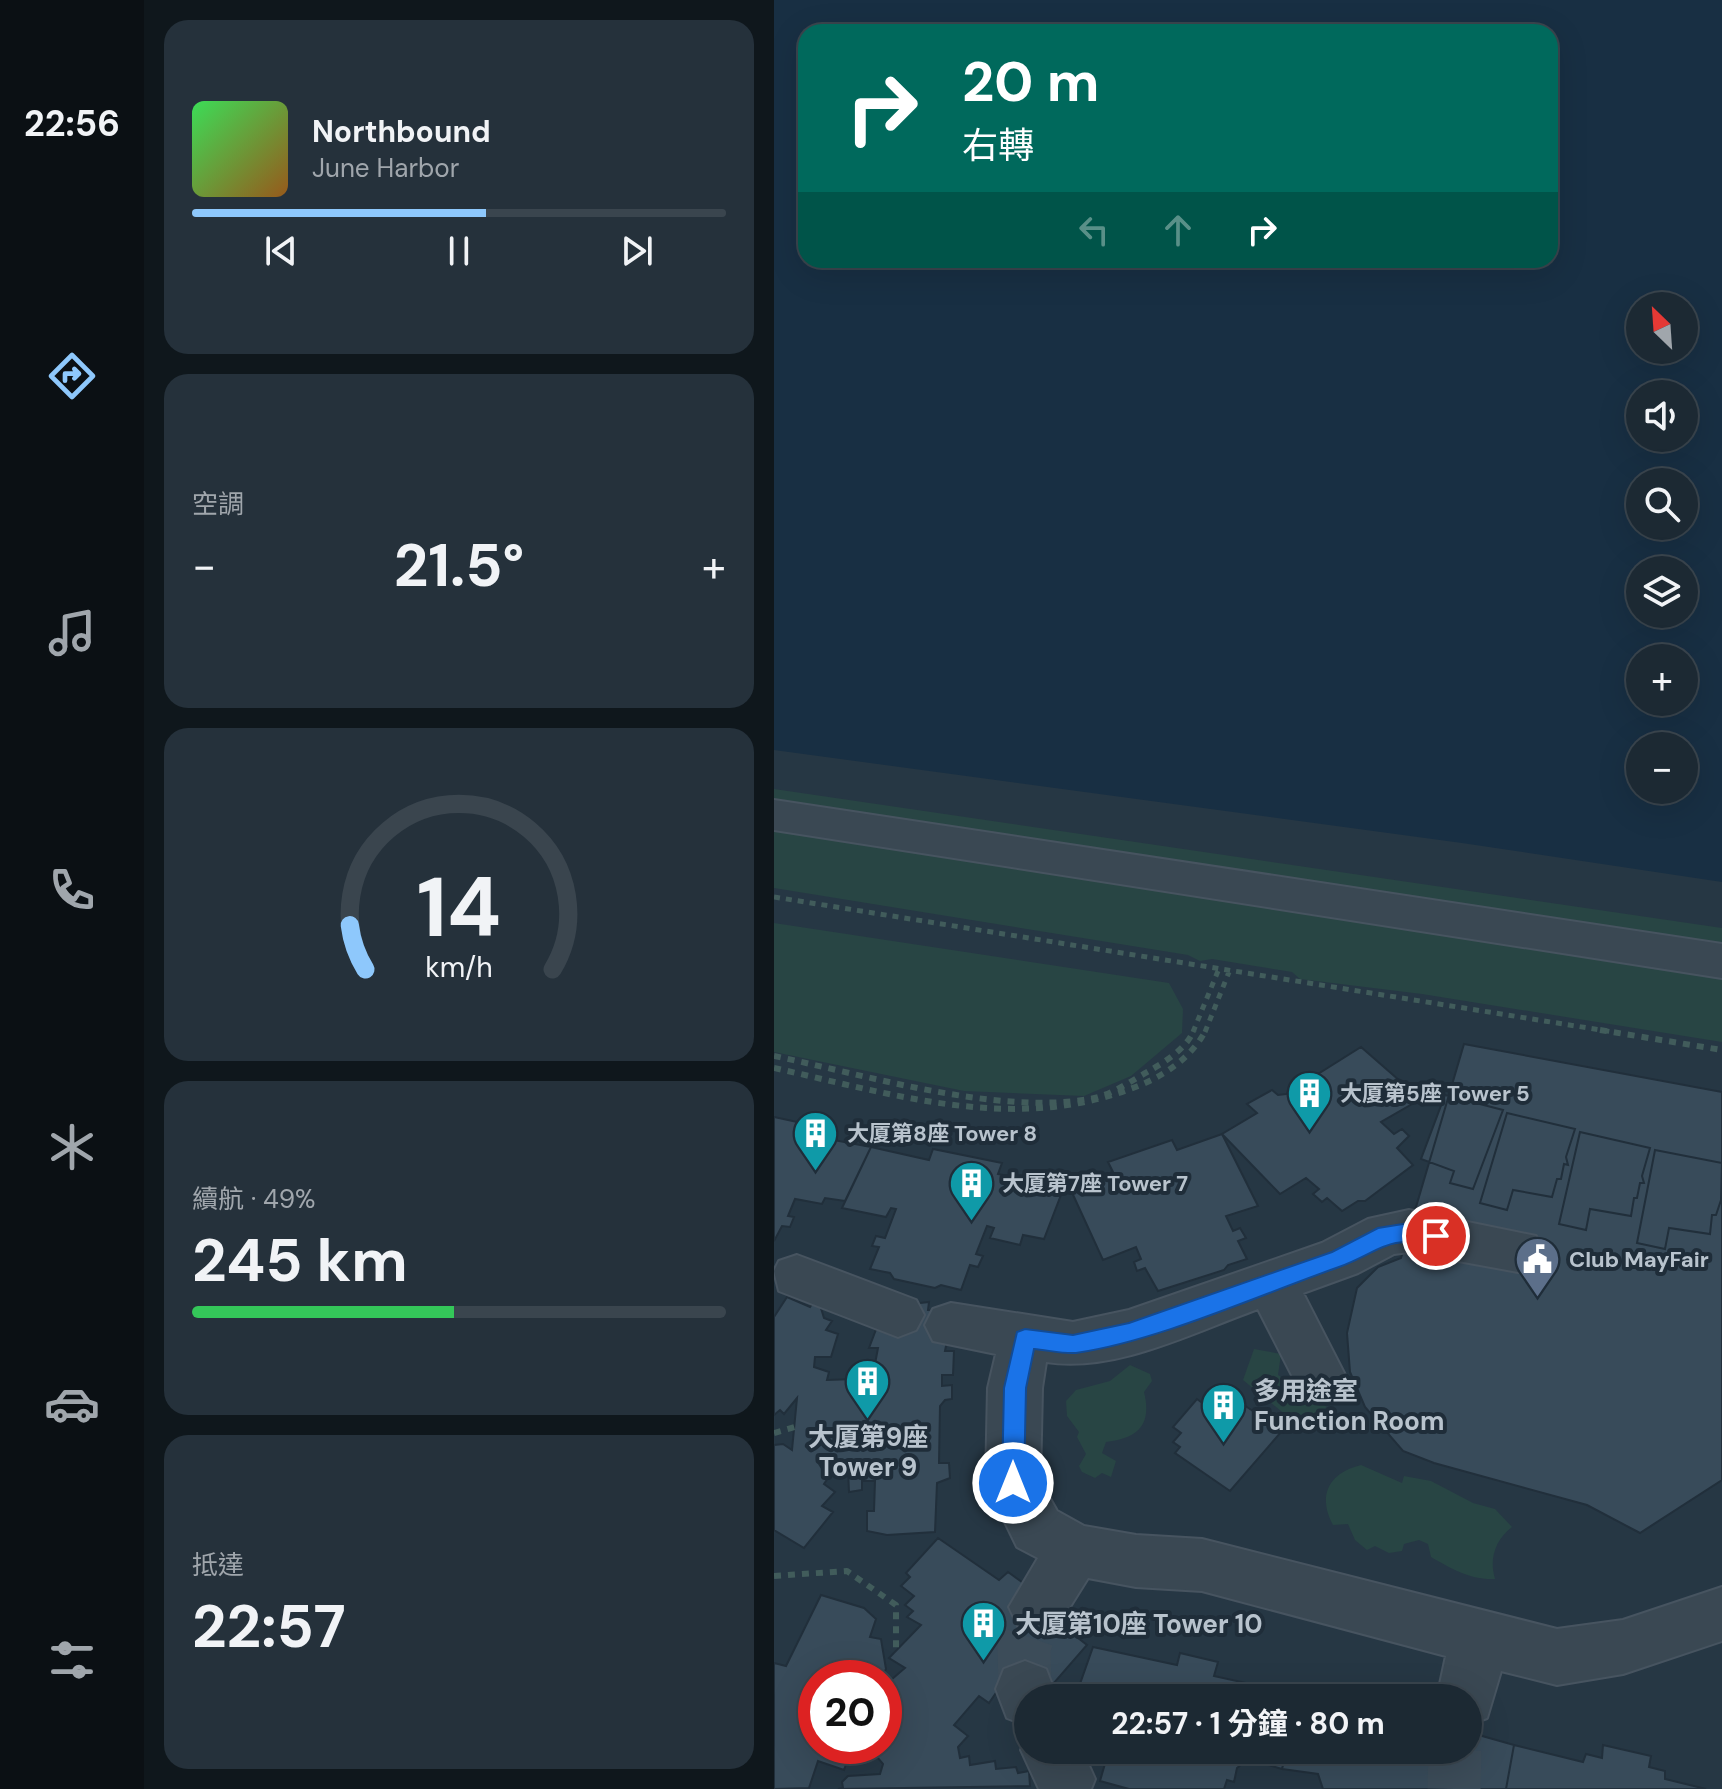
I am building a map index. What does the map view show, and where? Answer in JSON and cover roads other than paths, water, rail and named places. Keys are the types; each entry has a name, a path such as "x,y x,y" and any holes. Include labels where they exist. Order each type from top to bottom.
{"street":[{"path":"774,815 1722,961"},
{"path":"951,1325 1073,1344 1129,1332 1271,1283 1340,1258 1386,1234 1409,1231 1518,1251"},
{"path":"797,1276 898,1315"},
{"path":"1271,1283 1319,1375"},
{"path":"1025,1338 1015,1388 1013,1483 1037,1529 1075,1550 1136,1561 1202,1565 1557,1657 1623,1647 1722,1614"},
{"path":"1038,1607 1075,1550"},
{"path":"1469,1684 1479,1639"}],"water":[{"path":"774,0 1722,0 1722,882 1462,843 774,750"}],"tunnel":[{"path":"1025,1684 1024,1647 1038,1607"},
{"path":"1454,1789 1455,1764"}],"place":[{"name":"大厦第5座 Tower 5","path":"1309,1132"},
{"name":"大厦第8座 Tower 8","path":"816,1172"},
{"name":"大厦第7座 Tower 7","path":"971,1222"},
{"name":"Club MayFair","path":"1538,1298"},
{"name":"大厦第9座 Tower 9","path":"868,1421"},
{"name":"多用途室 Function Room","path":"1223,1445"},
{"name":"大厦第10座 Tower 10","path":"984,1663"}]}
